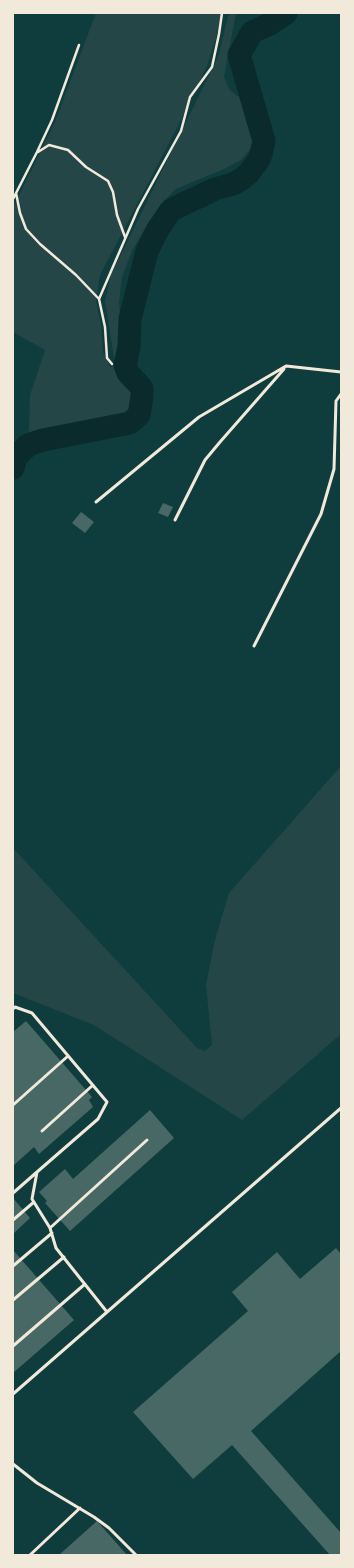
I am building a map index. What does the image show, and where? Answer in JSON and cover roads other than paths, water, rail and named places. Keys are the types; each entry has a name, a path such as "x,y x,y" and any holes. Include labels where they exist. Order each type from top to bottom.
{"lane":[{"path":"96,502 199,417 286,366 341,372"},
{"path":"175,520 205,460 286,366"},
{"path":"254,646 322,514 334,469 336,401 341,394"},
{"path":"13,1009 15,1008 32,1013 107,1102 98,1119 13,1193"},
{"path":"13,1105 68,1056"},
{"path":"42,1131 93,1085"},
{"path":"13,1394 341,1108"},
{"path":"50,1228 147,1140"},
{"path":"37,1172 32,1199 50,1228 56,1248 107,1312"},
{"path":"13,1220 34,1202"},
{"path":"13,1266 52,1233"},
{"path":"13,1300 64,1257"},
{"path":"13,1346 85,1284"},
{"path":"13,1464 37,1483 80,1508 109,1528 136,1555"},
{"path":"30,1555 80,1508"}],"waterway":[{"path":"13,468 16,457 28,445 43,440 130,423 139,415 142,388 128,373 125,365 129,347 130,319 147,251 158,229 171,210 215,189 233,184 242,179 258,161 264,141 239,55 252,32 270,24 286,13"}]}
